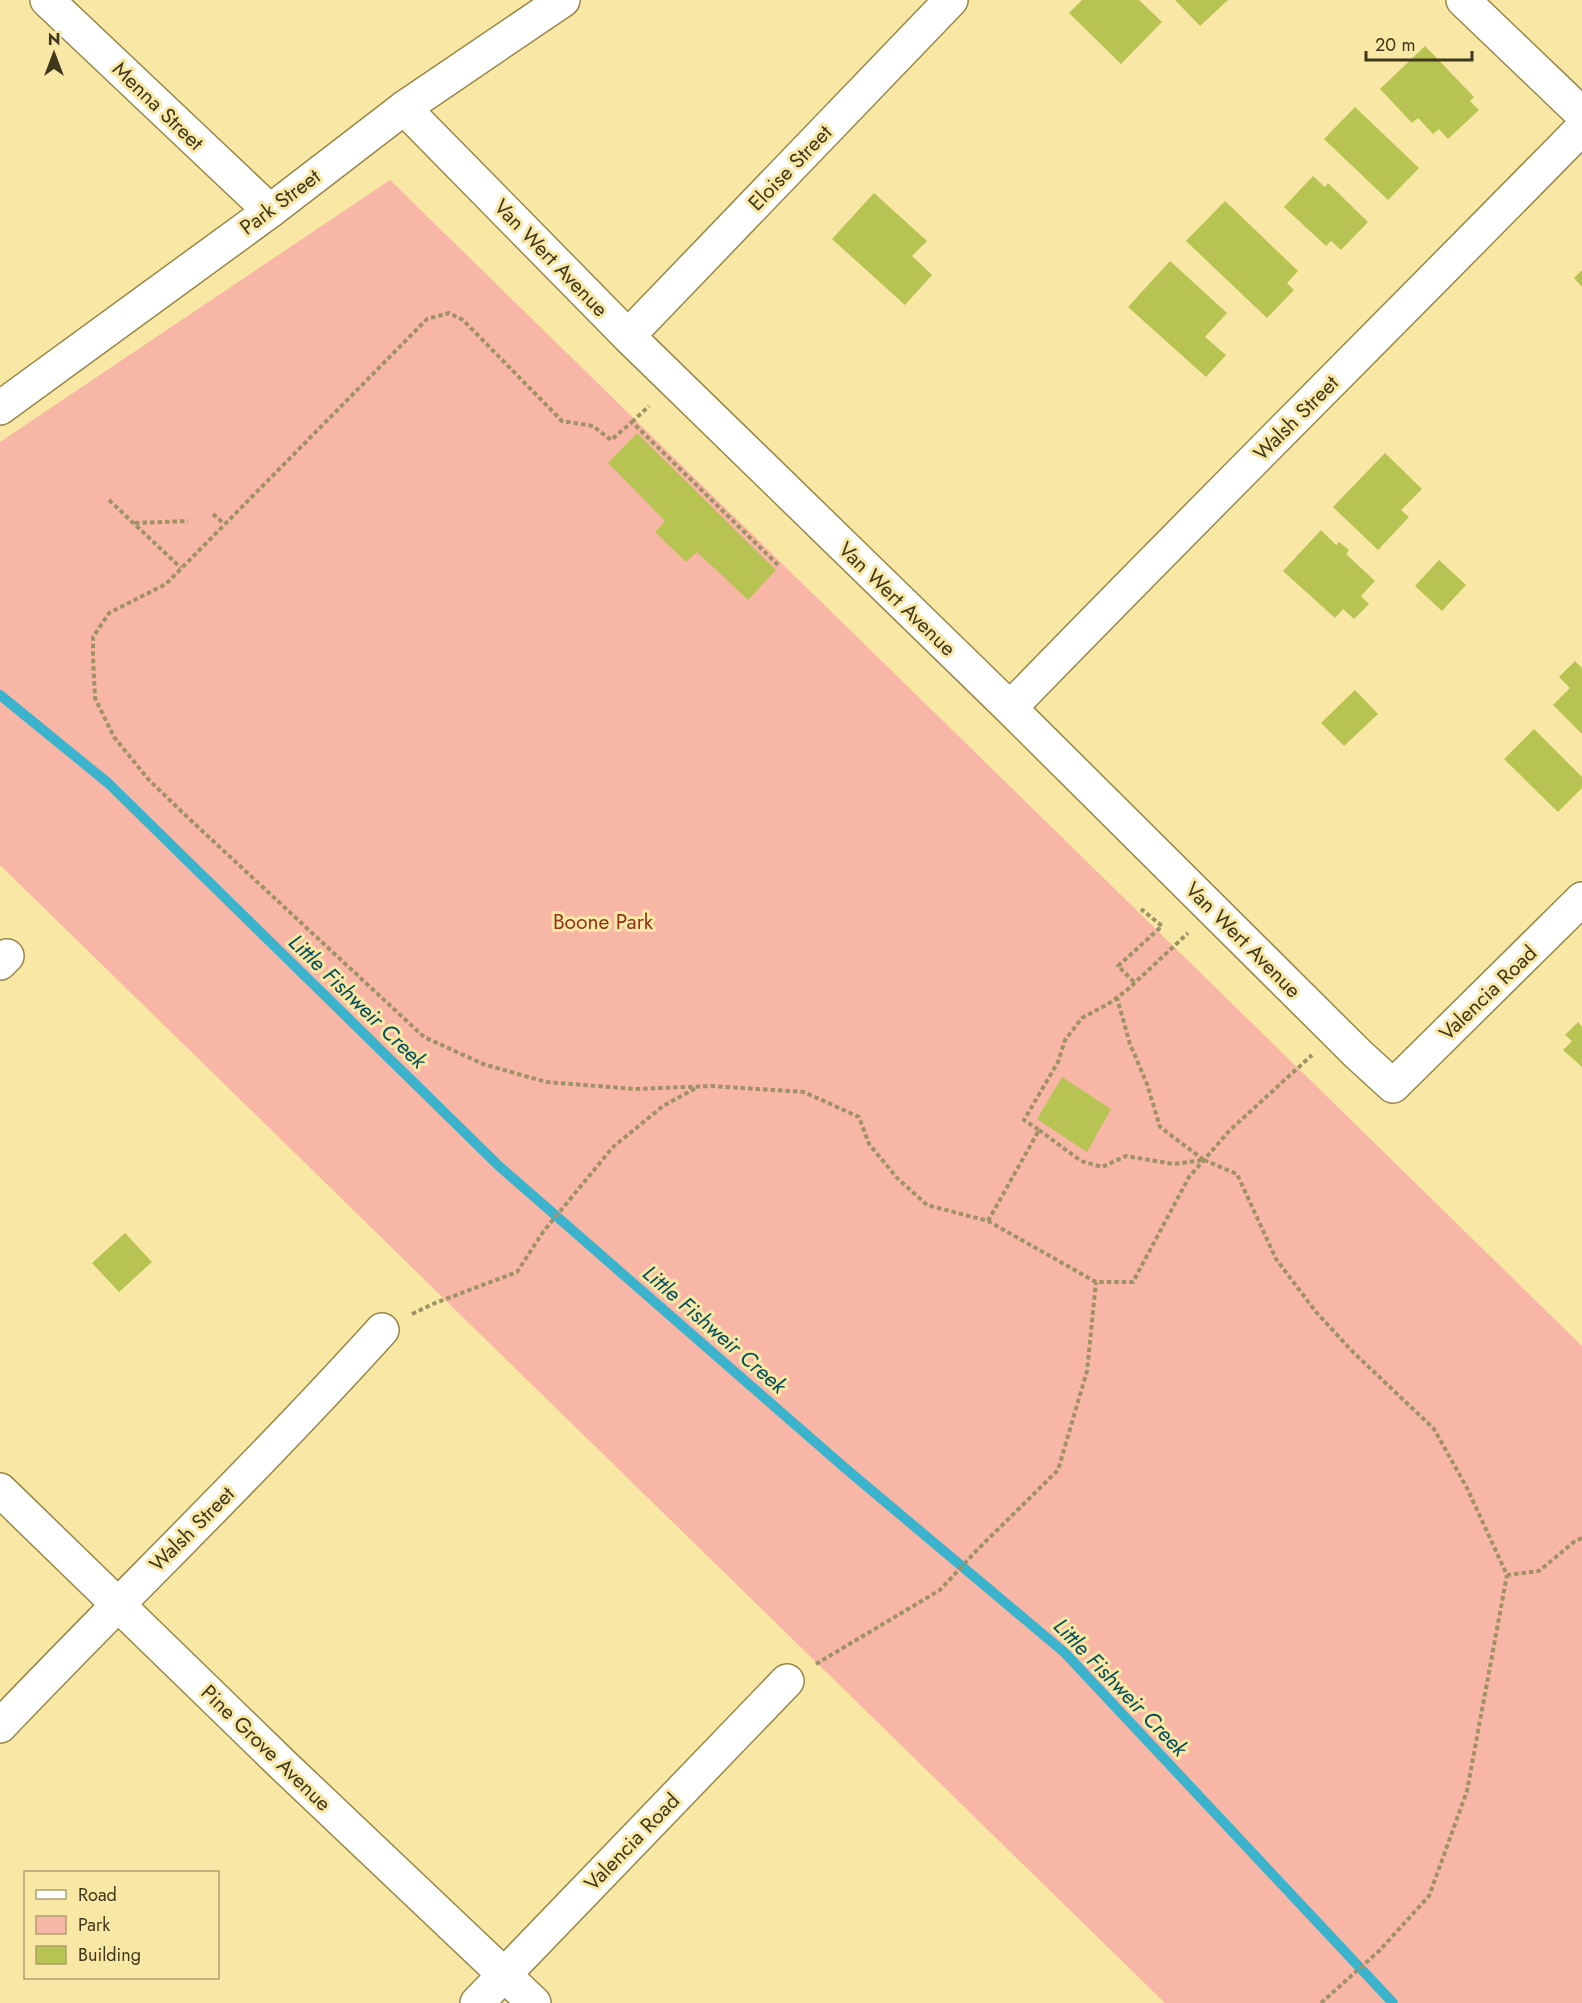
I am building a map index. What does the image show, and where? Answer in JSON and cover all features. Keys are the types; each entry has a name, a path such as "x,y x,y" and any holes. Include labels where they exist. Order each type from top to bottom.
{"street":[{"name":"Menna Street","path":"47,0 270,211"},
{"name":"Park Street","path":"0,408 270,211 404,108 563,0"},
{"name":"Eloise Street","path":"628,336 951,0"},
{"path":"1463,0 1582,114"},
{"name":"Van Wert Avenue","path":"404,108 628,336 1010,708 1336,1033 1394,1086"},
{"name":"Walsh Street","path":"1010,708 1140,573 1582,128"},
{"name":"Valencia Road","path":"1394,1086 1582,899"},
{"name":"Walsh Street","path":"0,1726 118,1603 298,1422 382,1330"},
{"name":"Pine Grove Avenue","path":"0,1490 282,1764 534,2003"},
{"name":"Valencia Road","path":"477,2003 787,1681"}],"path":[{"path":"778,565 632,422 611,440 593,426 562,421 463,320 448,313 427,319 166,584 109,613 93,637 95,698 114,737 148,779 424,1037 483,1064 546,1082 635,1089 698,1087 804,1092 859,1117 869,1144 898,1179 927,1205 988,1221 1096,1282 1133,1282 1189,1177 1230,1130 1336,1033"},
{"path":"109,500 181,568"},
{"path":"213,514 224,524"},
{"path":"134,523 188,521"},
{"path":"1134,982 1118,966 1162,926 1141,909"},
{"path":"1204,1160 1173,1164 1126,1156 1102,1167 1081,1161 1024,1120 1058,1062 1065,1040 1082,1018 1117,998 1213,910"},
{"path":"1117,998 1130,1044 1147,1084 1160,1127 1204,1160 1237,1174 1276,1259 1316,1312 1352,1351 1434,1429 1467,1488 1507,1575 1467,1791 1429,1896 1380,1950 1321,2003"},
{"path":"382,1330 435,1303 517,1272 543,1232 613,1147 663,1106 698,1087"},
{"path":"988,1221 1039,1130"},
{"path":"787,1681 940,1590 1058,1470 1087,1371 1096,1282"},
{"path":"1507,1575 1539,1571 1575,1541 1582,1538"}],"green space":[{"name":"Boone Park","path":"390,180 1582,1346 1582,2003 1165,2003 0,865 0,442"}],"building":[{"path":"1082,0 1139,0 1162,22 1121,64 1069,13"},
{"path":"1175,0 1228,0 1200,26"},
{"path":"1425,46 1474,97 1470,101 1479,110 1448,139 1439,129 1433,134 1418,118 1412,123 1380,89"},
{"path":"1355,107 1419,168 1388,200 1324,139"},
{"path":"1313,176 1325,187 1328,183 1368,222 1341,250 1331,241 1326,246 1284,207"},
{"path":"874,193 927,241 912,256 932,275 905,305 832,239"},
{"path":"1225,201 1298,271 1287,283 1294,290 1267,318 1186,241"},
{"path":"1170,261 1227,313 1205,337 1226,355 1206,377 1128,307"},
{"path":"1582,270 1582,287 1574,278"},
{"path":"637,433 776,570 748,600 697,552 686,562 655,532 665,521 608,463"},
{"path":"1385,453 1422,489 1401,510 1409,517 1378,550 1333,507"},
{"path":"1321,530 1336,545 1339,542 1349,550 1346,554 1375,581 1361,596 1369,604 1354,619 1343,609 1335,618 1283,571"},
{"path":"1439,560 1466,585 1442,611 1415,586"},
{"path":"1575,661 1582,668 1582,734 1553,705 1570,688 1559,677"},
{"path":"1355,690 1378,714 1344,746 1321,723"},
{"path":"1534,729 1582,777 1582,788 1558,812 1504,759"},
{"path":"1578,1022 1582,1027 1582,1067 1563,1050 1572,1041 1565,1035"},
{"path":"1062,1077 1111,1109 1087,1152 1037,1119"},
{"path":"125,1233 152,1262 119,1292 92,1263"}],"waterway":[{"name":"Little Fishweir Creek","path":"0,695 108,783 500,1167 845,1468 1065,1653 1393,2003"}]}
